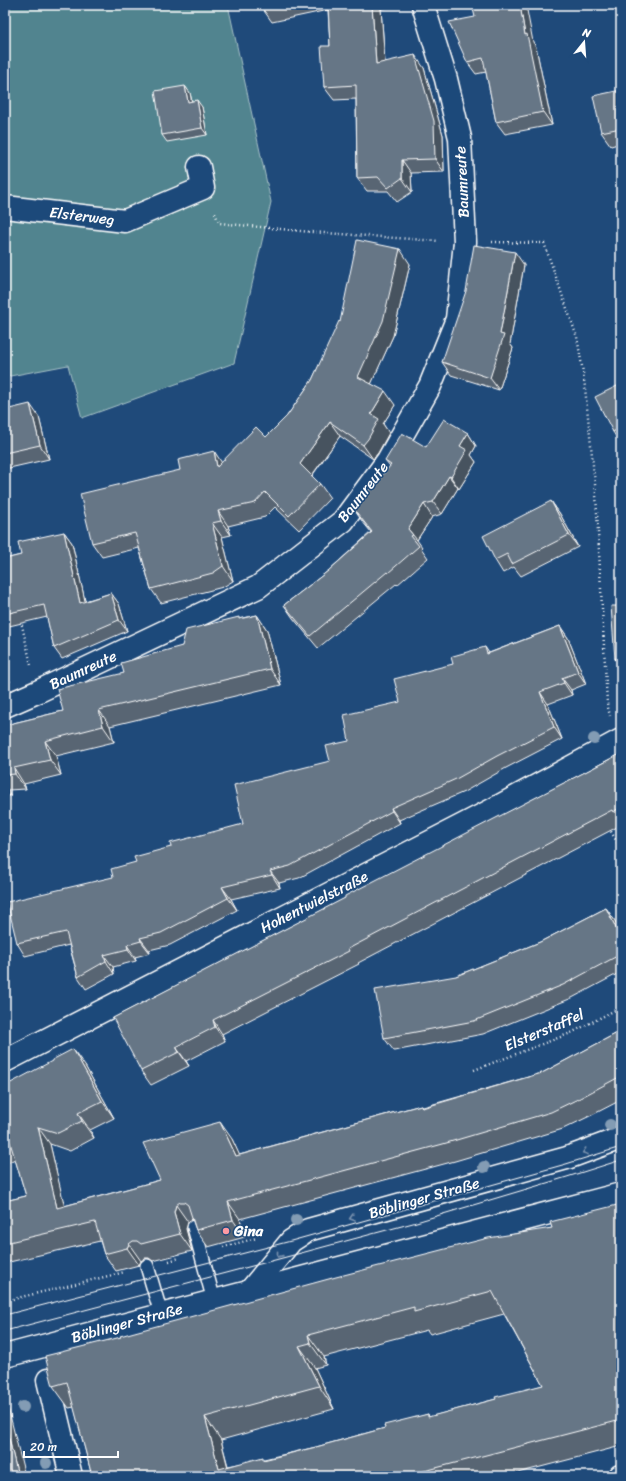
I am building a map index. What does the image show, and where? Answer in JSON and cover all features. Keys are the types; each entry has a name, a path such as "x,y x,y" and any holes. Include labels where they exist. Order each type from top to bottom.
{"street":[{"name":"Baumreute","path":"5,706 258,587 343,521 388,460 430,386 457,319 465,242 460,138 446,79 423,5"},
{"path":"200,167 203,188"},
{"name":"Elsterweg","path":"5,207 125,221 203,188"},
{"name":"Hohentwielstraße","path":"5,1062 490,811 621,740"},
{"name":"Böblinger Straße","path":"250,1291 291,1241 308,1230 567,1158 621,1138"},
{"name":"Böblinger Straße","path":"5,1356 621,1194"},
{"path":"48,1380 71,1476"}],"lane":[{"path":"194,1227 214,1301"},
{"path":"147,1266 161,1314"}],"path":[{"path":"203,188 210,196 219,223 311,232 465,242 544,243 577,337 584,378 596,494 607,703"},
{"path":"5,548 8,563"},
{"path":"20,616 37,692"},
{"path":"607,824 621,849"},
{"name":"Elsterstaffel","path":"474,1070 571,1033 621,1007"}],"green space":[{"path":"5,5 228,5 271,202 234,363 82,418 68,365 5,377"}],"building":[{"path":"262,5 278,5 262,8"},
{"path":"328,5 372,5 376,64 415,55 434,121 435,159 402,160 402,178 388,188 378,177 357,178 356,85 324,87 321,46 330,46"},
{"path":"472,5 520,5 525,35 527,34 543,112 496,122 483,58 467,62 449,22 475,17"},
{"path":"185,86 188,102 197,100 202,128 162,135 155,91"},
{"path":"621,90 621,128 601,132 593,96"},
{"path":"357,240 400,249 383,321 358,377 385,391 371,414 379,419 368,439 363,445 330,422 300,464 320,484 289,516 265,492 255,503 218,511 221,521 212,523 223,566 213,573 151,589 135,533 92,543 80,494 180,470 178,460 214,451 217,467 256,427 266,437 287,416 312,380 339,321 340,322"},
{"path":"474,245 515,252 500,334 504,335 490,378 442,362 466,291"},
{"path":"621,384 621,427 613,432 595,397"},
{"path":"30,404 40,445 5,453 5,410"},
{"path":"444,419 468,433 460,446 467,450 451,477 449,476 433,502 424,504 408,529 413,535 411,536 419,546 310,636 284,605 328,571 372,532 353,508 391,465 385,461 402,433 426,447"},
{"path":"551,501 569,535 512,564 507,554 495,560 483,536"},
{"path":"64,532 80,603 111,593 119,620 54,648 44,605 5,614 5,559 21,555 18,542"},
{"path":"611,606 621,606 621,656 615,659"},
{"path":"257,615 270,669 99,710 103,726 45,741 50,760 14,768 15,774 5,775 5,725 63,711 57,689 124,673 121,663 182,646 186,630 239,617 239,619"},
{"path":"560,626 578,672 562,678 564,683 540,692 554,727 456,779 391,808 392,811 290,866 270,871 272,875 222,887 228,898 161,933 140,938 141,941 127,945 128,949 104,955 106,961 78,977 66,932 17,943 7,902 113,877 111,869 136,862 134,857 171,847 170,843 243,824 234,785 330,761 326,746 349,741 344,715 400,702 394,679 453,664 451,657 485,647 487,654"},
{"path":"618,755 621,764 621,807 613,812 612,810 348,949 349,951 213,1020 215,1027 176,1047 179,1052 141,1071 113,1018"},
{"path":"606,908 621,938 621,954 563,985 474,1021 384,1038 375,990 456,976 540,942"},
{"path":"621,1031 621,1076 551,1112 443,1144 228,1202 233,1220 196,1230 188,1205 184,1202 180,1202 176,1205 174,1212 180,1234 141,1244 137,1241 133,1241 127,1248 104,1254 95,1222 5,1243 5,1201 26,1196 9,1139 5,1141 5,1086 73,1049 102,1101 78,1113 82,1121 58,1133 38,1127 57,1208 160,1180 143,1143 220,1122 236,1156 421,1105 422,1108 542,1073"},
{"path":"621,1204 621,1420 405,1476 92,1476 67,1382 53,1386 45,1356 121,1337 120,1336 336,1277 488,1238 552,1228 550,1222","holes":["492,1291 543,1385 495,1397 496,1399 428,1417 428,1414 384,1425 385,1428 316,1447 263,1460 263,1457 219,1469 205,1417 319,1386 299,1346 310,1343 308,1335 414,1307 414,1312"]},
{"path":"5,1422 18,1476 5,1476"}],"tram line":[{"path":"5,1315 291,1241 566,1164 621,1147"},
{"path":"5,1331 413,1223 621,1160"}],"place":[{"name":"Gina","path":"226,1231"}]}
